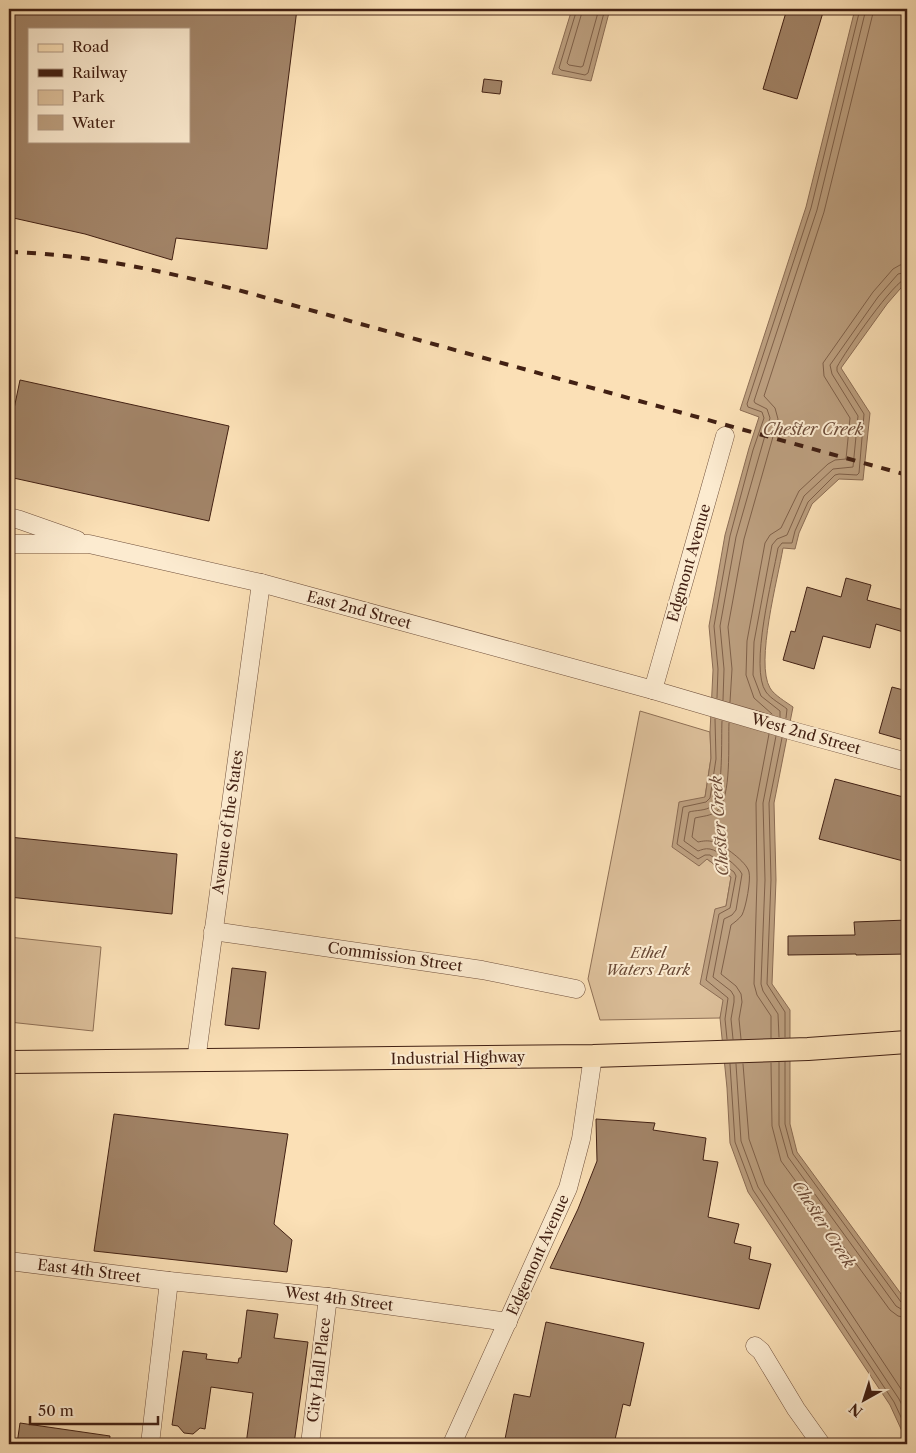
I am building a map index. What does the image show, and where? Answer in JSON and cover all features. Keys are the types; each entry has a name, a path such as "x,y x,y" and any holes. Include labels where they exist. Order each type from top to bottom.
{"main road":[{"name":"Industrial Highway","path":"9,1062 593,1056 808,1049 907,1042"}],"street":[{"name":"Edgmont Avenue","path":"653,690 725,436"},
{"path":"9,517 89,544"},
{"name":"East 2nd Street","path":"9,544 89,544 261,583 705,705"},
{"name":"Avenue of the States","path":"196,1061 261,583"},
{"name":"West 2nd Street","path":"705,705 907,762"},
{"name":"Commission Street","path":"213,931 482,970 576,990"},
{"name":"Edgemont Avenue","path":"452,1444 568,1188 581,1139 593,1056"},
{"name":"East 4th Street","path":"9,1261 169,1281"},
{"path":"150,1444 169,1281"},
{"name":"West 4th Street","path":"169,1281 328,1297 508,1322"},
{"name":"City Hall Place","path":"310,1444 328,1297"},
{"path":"755,1346 821,1444"}],"green space":[{"name":"Ethel Waters Park","path":"640,711 710,732 711,758 705,797 707,859 731,877 726,906 724,1000 720,1018 600,1020 588,979"},
{"path":"9,937 101,947 93,1031 9,1022"}],"water":[{"path":"572,9 610,9 591,81 552,74"},
{"name":"Chester Creek","path":"855,9 907,9 907,281 887,304 841,368 870,413 863,480 839,479 812,504 799,533 795,549 783,548 773,599 766,641 766,676 772,691 793,707 774,803 776,880 772,984 790,1010 790,1124 797,1152 907,1302 907,1442 890,1405 748,1192 730,1143 720,1018 723,1000 700,984 715,909 726,906 731,877 707,859 699,866 672,847 679,802 705,797 711,758 710,732 713,670 709,626 725,535 759,417 740,410 806,207"}],"building":[{"path":"9,9 297,9 267,249 176,238 172,260 85,234 9,217"},
{"path":"787,9 824,9 797,99 763,89"},
{"path":"484,79 502,81 500,94 482,92"},
{"path":"20,380 229,426 209,521 9,477 9,433"},
{"path":"846,578 871,585 867,600 907,611 907,633 876,624 870,648 823,636 814,669 783,660 791,631 795,632 807,587 841,597"},
{"path":"892,687 907,691 907,741 879,733"},
{"path":"835,779 907,798 907,862 819,839"},
{"path":"9,837 177,854 172,914 9,897"},
{"path":"907,920 907,954 788,955 788,936 855,935 854,922"},
{"path":"232,968 266,972 259,1029 225,1025"},
{"path":"114,1114 288,1134 274,1224 292,1240 287,1272 94,1251"},
{"path":"596,1119 655,1123 653,1130 706,1138 703,1160 718,1162 708,1217 739,1224 734,1243 751,1247 749,1259 771,1264 759,1309 550,1268 578,1209 597,1161"},
{"path":"247,1310 278,1314 274,1338 308,1342 294,1444 246,1444 253,1393 211,1387 205,1429 200,1428 193,1434 184,1433 178,1426 172,1425 183,1351 207,1354 206,1359 238,1363 239,1358 241,1358"},
{"path":"546,1322 644,1343 630,1406 623,1404 614,1444 504,1444 514,1394 530,1397"},
{"path":"20,1423 110,1436 109,1444 17,1444"}],"railway":[{"path":"9,252 38,253 96,260 181,276 238,290 907,475"}]}
